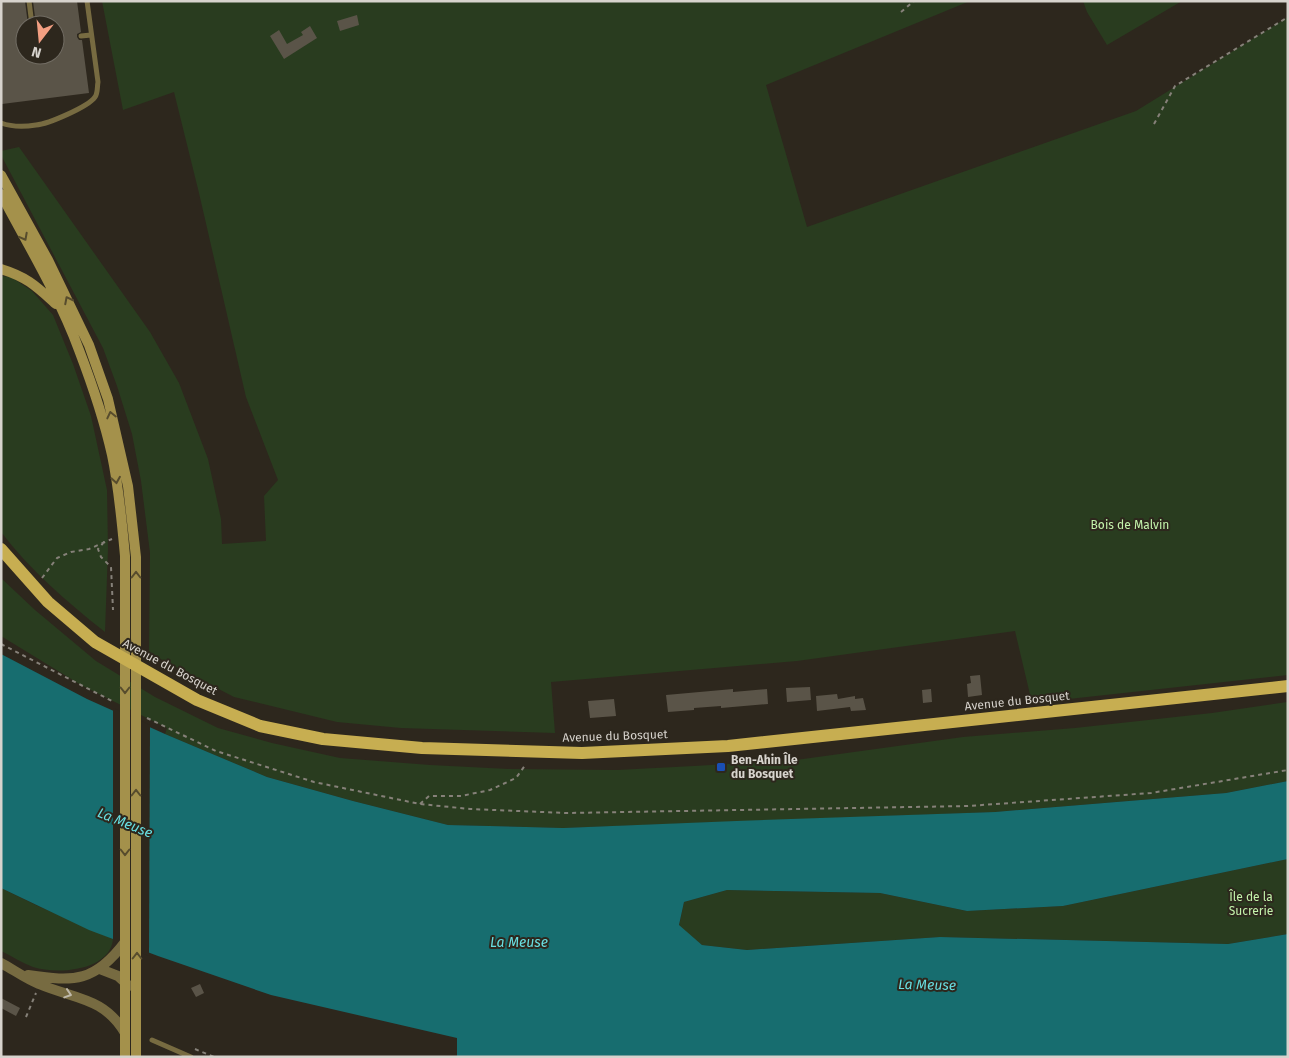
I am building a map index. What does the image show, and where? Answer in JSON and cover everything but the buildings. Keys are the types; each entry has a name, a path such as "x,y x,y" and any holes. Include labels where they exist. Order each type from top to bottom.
{"main road":[{"path":"1,175 72,307 89,344 108,400 128,486 136,557 136,1057"},
{"path":"1,194 62,309 82,358 100,410 112,455 121,513 125,556 125,1057"},
{"path":"1,268 16,273 32,282 62,309"},
{"name":"Avenue du Bosquet","path":"1,549 48,602 95,642 198,700 260,726 323,739 422,748 582,752 728,746 1288,686"}],"street":[{"path":"24,975 65,980 90,974 100,969 125,942"},
{"path":"1,963 37,984 100,1006 118,1022 125,1033"},
{"path":"100,969 118,976 136,994"}],"lane":[{"path":"29,1 31,15"},
{"path":"1,123 11,126 38,125 89,103 96,95 98,82 87,1"},
{"path":"81,36 91,35"},
{"path":"152,1040 191,1057"}],"path":[{"path":"901,12 914,1"},
{"path":"1154,124 1175,86 1288,17"},
{"path":"35,588 57,558 70,552 89,549 116,537"},
{"path":"1,644 120,705"},
{"path":"141,715 216,751 314,782 420,804 470,810 567,813 968,806 1151,793 1288,770"},
{"path":"420,804 429,796 461,796 490,790 499,786 516,778 535,751"},
{"path":"26,1017 36,993"}],"green space":[{"name":"Bois de Malvin","path":"102,1 970,1 766,85 807,227 1136,111 1288,17 1288,675 1032,703 1015,631 797,661 551,682 555,733 401,728 337,722 234,697 149,653 150,553 141,481 132,434 103,348 1,155 1,151 19,147 150,332 179,383 208,459 221,519 222,544 266,541 264,496 278,480 246,397 174,92 123,110"},
{"path":"1083,1 1182,1 1107,45 1087,12"},
{"path":"1,276 11,277 32,291 53,315 91,416 107,490 108,549 105,632 50,585 1,532"},
{"path":"1,578 35,610 96,661 155,697 218,728 272,743 340,758 508,769 617,770 796,760 963,737 1075,728 1212,713 1287,702 1288,781 1226,793 995,812 563,828 448,825 267,777 165,734 167,728 81,685 1,636"},
{"name":"Île de la Sucrerie","path":"1288,859 1288,934 1228,944 940,937 747,950 702,945 679,926 684,902 727,890 880,893 967,911 1063,906"},
{"path":"1,888 113,939 110,950 103,958 93,964 81,968 55,971 33,967 1,951"}],"water":[{"name":"La Meuse","path":"1,654 87,699 267,777 448,825 563,828 995,812 1226,793 1288,781 1288,859 1063,906 967,911 880,893 727,890 684,902 679,925 702,945 747,950 940,937 1228,944 1288,934 1288,1057 457,1057 457,1038 271,995 89,930 1,888"}],"pier":[{"path":"113,708 150,725 149,956 113,942"}],"place":[{"name":"Ben-Ahin Île du Bosquet","path":"721,767"}]}
